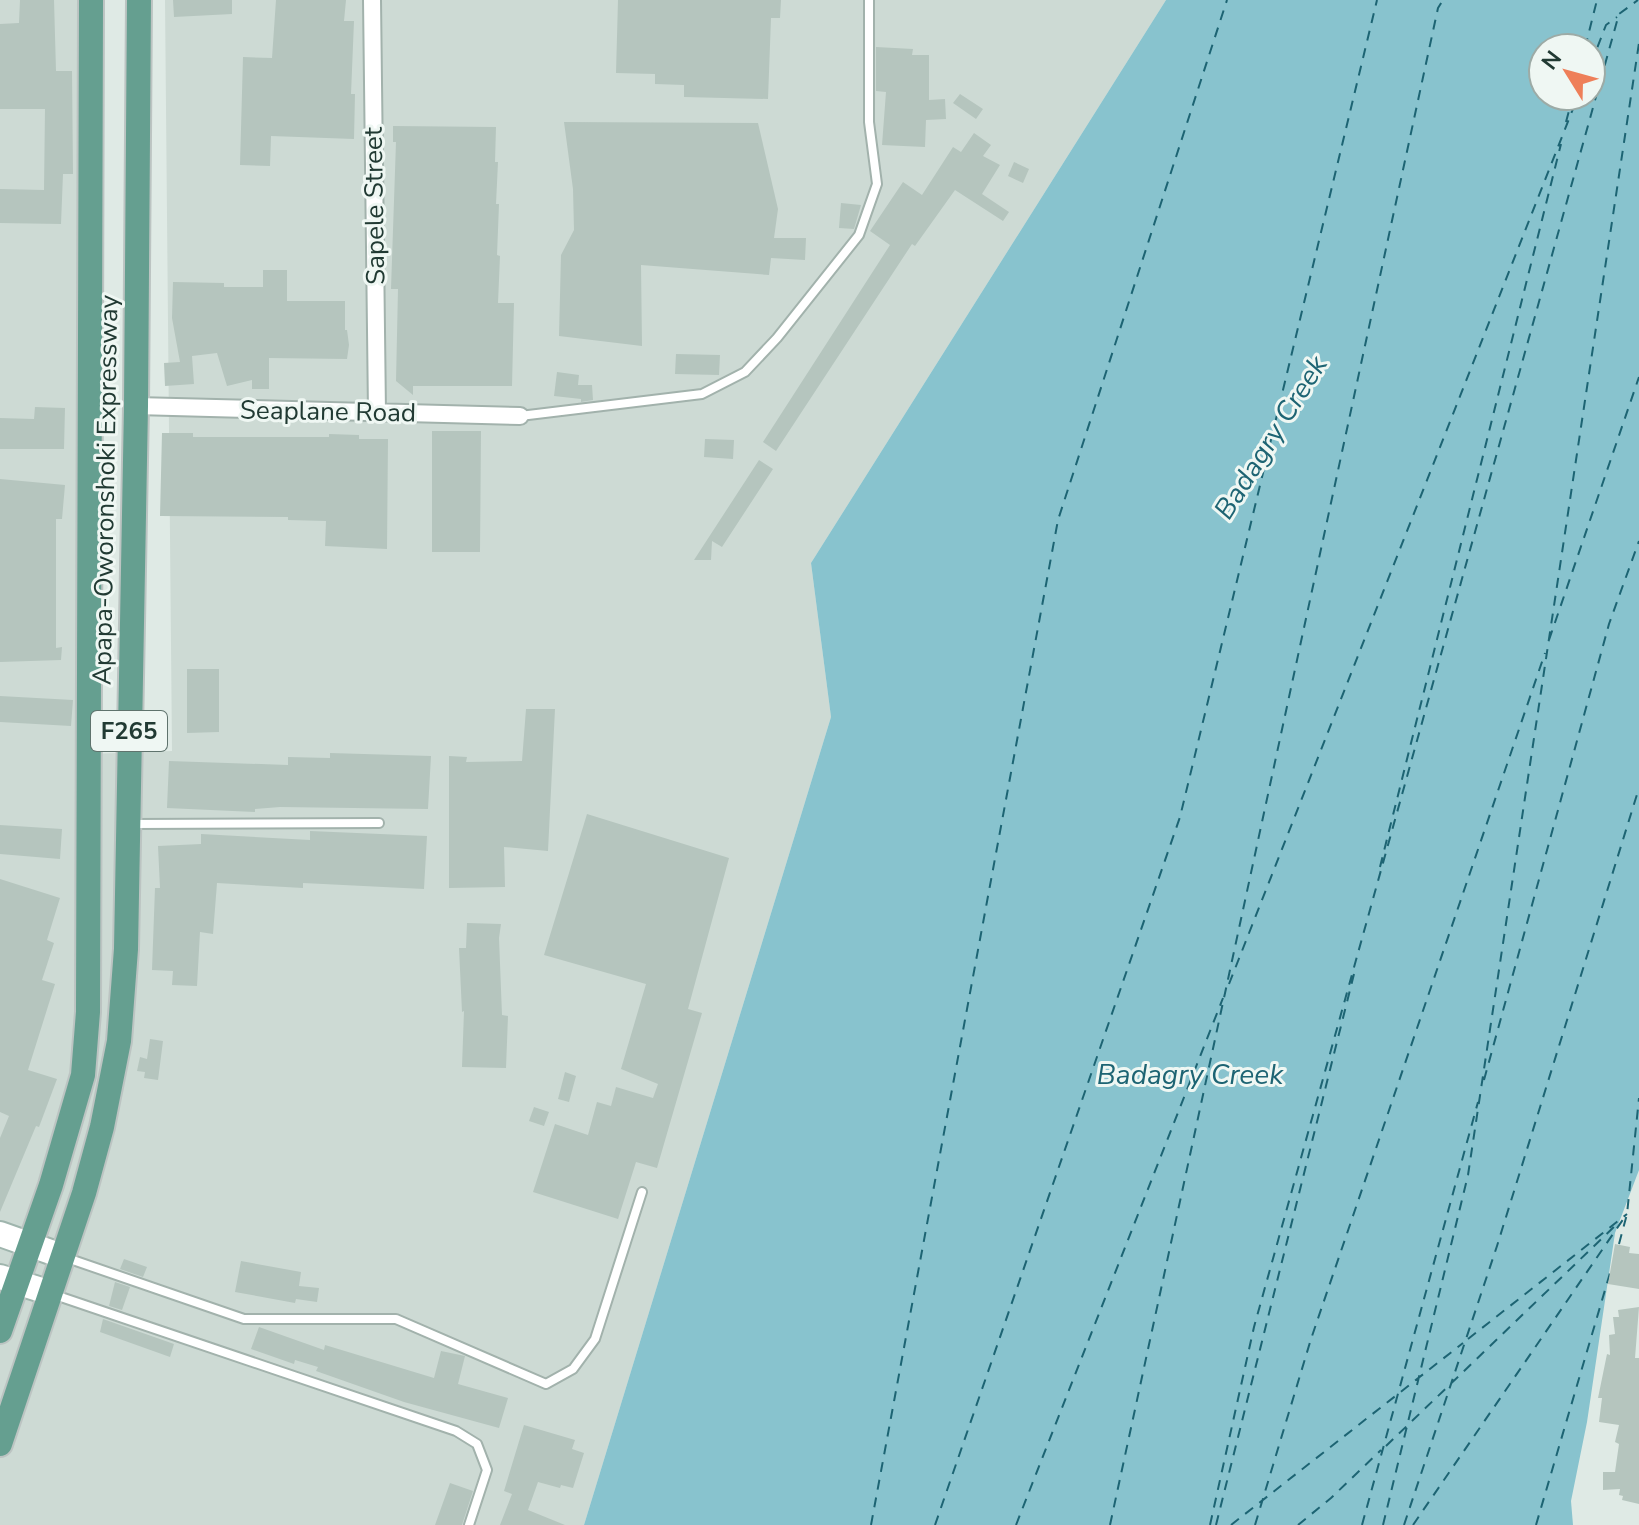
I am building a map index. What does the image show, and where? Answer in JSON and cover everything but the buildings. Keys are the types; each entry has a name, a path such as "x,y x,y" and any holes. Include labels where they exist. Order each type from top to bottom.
{"main road":[{"name":"Apapa-Oworonshoki Expressway","path":"0,1331 8,1280 31,1244 83,1075 88,1012 91,0"},
{"name":"Apapa-Oworonshoki Expressway","path":"0,1444 102,1127 119,1041 126,949 136,406 139,0"},
{"path":"0,1234 62,1256"},
{"path":"8,1280 51,1293"}],"street":[{"name":"Sapele Street","path":"372,0 377,413"},
{"name":"Seaplane Road","path":"136,406 520,416"}],"lane":[{"path":"520,416 702,394 745,372 777,338 859,235 877,184 869,122 869,0"},
{"path":"127,824 379,823"},
{"path":"62,1256 244,1319 396,1319 546,1384 573,1369 595,1339 642,1192"},
{"path":"51,1293 456,1431 477,1444 487,1470 469,1525"}],"shaded area":[{"path":"0,0 92,0 88,754 172,751 165,0 1166,0 811,563 831,717 584,1525 0,1525"}],"water":[{"name":"Badagry Creek","path":"1166,0 1639,0 1639,1170 1615,1233 1587,1422 1571,1501 1573,1525 584,1525 831,717 811,563"}],"ferry route":[{"path":"871,1525 1058,520 1227,0"},
{"path":"935,1525 1180,817 1377,0"},
{"path":"1110,1525 1438,8 1443,0"},
{"path":"1589,32 1597,0"},
{"path":"1210,1525 1254,1327 1619,14 1638,0"},
{"path":"1603,32 1606,25 1617,17"},
{"path":"1383,1525 1468,1175 1639,43"},
{"path":"1566,122 1569,112"},
{"path":"1229,984 1572,112"},
{"path":"1380,867 1561,144"},
{"path":"1549,640 1639,377"},
{"path":"1484,1080 1609,624 1639,541"},
{"path":"1255,1525 1311,1339 1545,653"},
{"path":"1404,1525 1497,1246 1639,788"},
{"path":"1216,1525 1355,970"},
{"path":"1016,1525 1223,998"},
{"path":"1619,1244 1627,1214 1639,1098"},
{"path":"1362,1525 1478,1102"},
{"path":"1468,1339 1627,1214"},
{"path":"1413,1525 1624,1218"},
{"path":"1386,1446 1618,1223"},
{"path":"1536,1525 1610,1273"},
{"path":"1231,1525 1463,1343"},
{"path":"1298,1525 1381,1450"}]}
